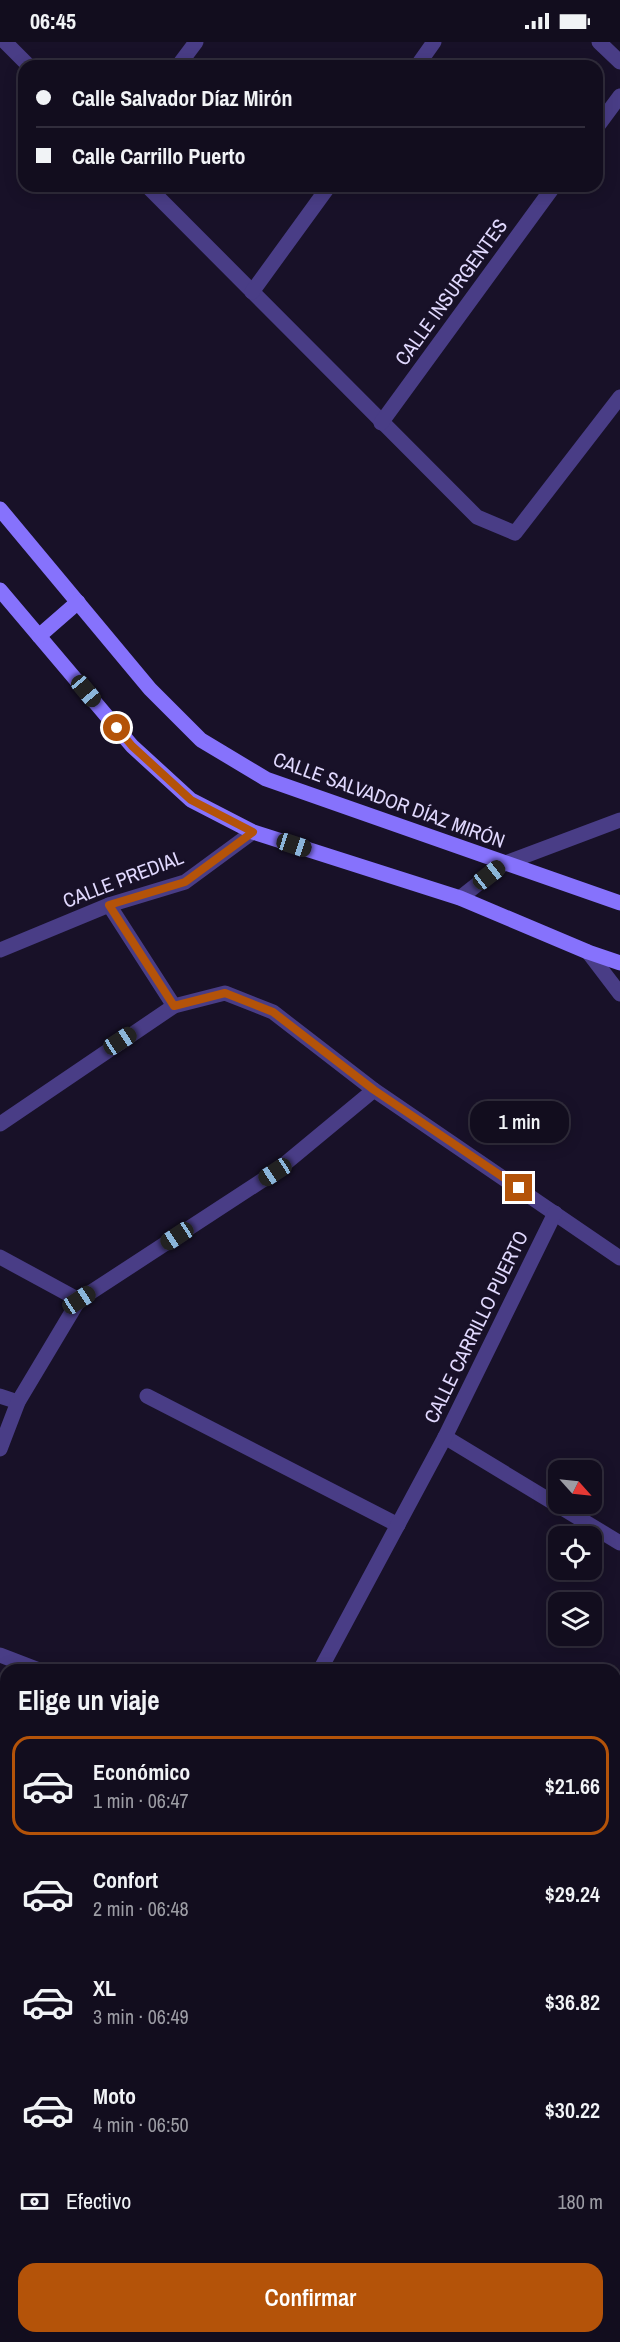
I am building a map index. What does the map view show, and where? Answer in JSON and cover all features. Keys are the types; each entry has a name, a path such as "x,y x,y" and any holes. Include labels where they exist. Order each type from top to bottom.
{"street":[{"path":"5,42 23,60"},
{"path":"182,60 196,42"},
{"path":"421,60 434,42"},
{"path":"599,42 620,62"},
{"path":"603,119 620,96"},
{"path":"153,192 477,517 514,533 620,397"},
{"path":"252,292 325,192"},
{"name":"CALLE INSURGENTES","path":"381,423 550,192"},
{"name":"CALLE SALVADOR DÍAZ MIRÓN","path":"0,509 150,689 201,740 266,779 503,864 620,903"},
{"path":"0,590 132,746 191,800 253,832 460,898 588,952 620,963"},
{"path":"39,636 78,602"},
{"path":"460,898 503,864 620,820"},
{"name":"CALLE PREDIAL","path":"0,950 109,905 185,882 253,832"},
{"path":"109,905 174,1006"},
{"path":"588,952 620,994"},
{"path":"0,1124 174,1006 225,993 273,1012 374,1090 620,1258"},
{"path":"0,1449 18,1402 79,1300 275,1172 374,1090"},
{"name":"CALLE CARRILLO PUERTO","path":"323,1664 445,1437 555,1212"},
{"path":"0,1257 79,1300"},
{"path":"0,1396 18,1402"},
{"path":"147,1396 398,1525"},
{"path":"445,1437 620,1543"},
{"path":"0,1655 23,1664"}],"route":[{"path":"117,728 132,746 191,800 253,832 185,882 109,905 174,1006 225,993 273,1012 374,1090 519,1188"}]}
